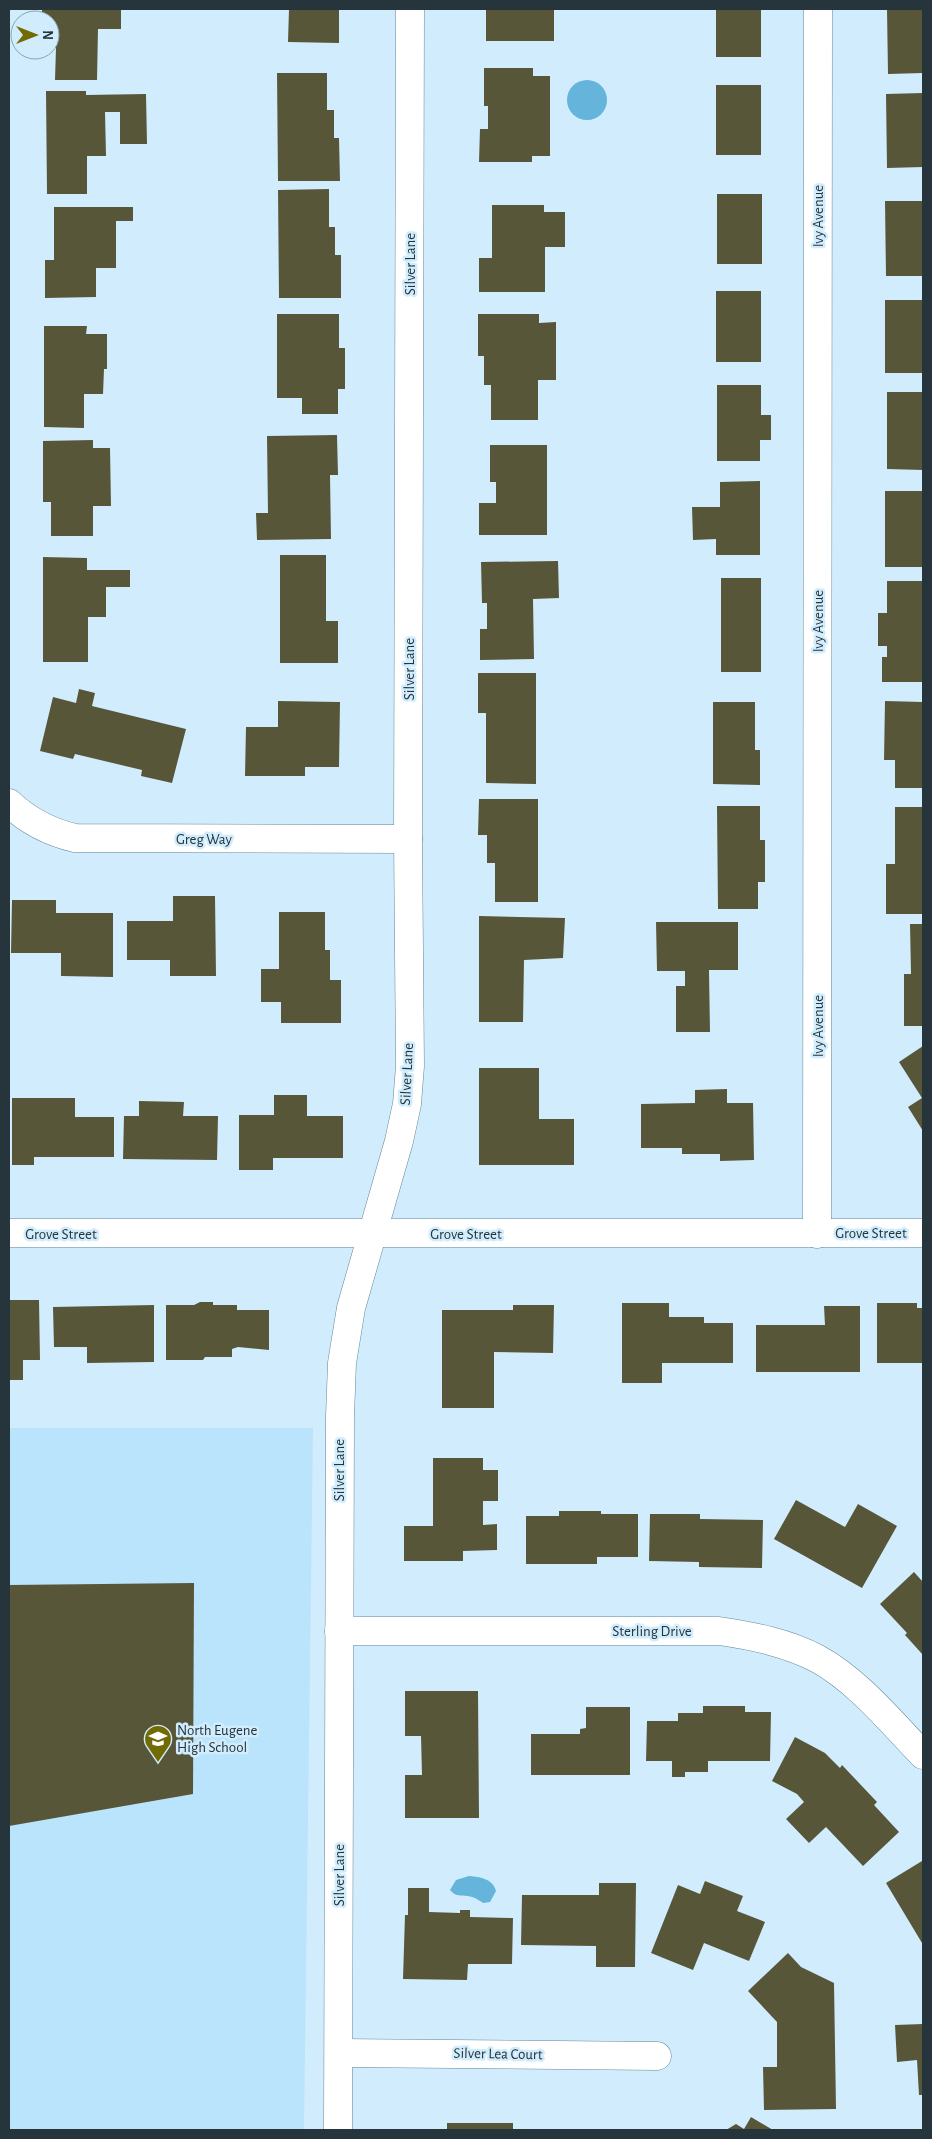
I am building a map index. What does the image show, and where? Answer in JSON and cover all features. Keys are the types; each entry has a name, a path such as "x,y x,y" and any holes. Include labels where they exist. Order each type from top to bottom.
{"street":[{"name":"Silver Lane","path":"338,2130 340,1416 342,1363 351,1308 400,1141 407,1104 410,1066 408,839 410,9"},
{"name":"Ivy Avenue","path":"817,1234 818,9"},
{"name":"Greg Way","path":"9,803 21,814 39,825 56,833 75,838 408,839"},
{"name":"Grove Street","path":"9,1233 923,1233"},
{"name":"Sterling Drive","path":"339,1632 719,1631 764,1638 818,1659 849,1680 923,1754"},
{"name":"Silver Lea Court","path":"339,2053 657,2056"}],"shaded area":[{"name":"North Eugene High School","path":"9,1428 313,1428 304,2130 9,2130"}],"water":[{"path":"587,80 601,86 607,100 601,114 587,120 573,114 567,100 573,86"},
{"path":"469,1876 482,1878 492,1884 496,1891 490,1902 483,1903 473,1897 458,1895 450,1890 456,1880"}],"building":[{"path":"121,9 121,29 98,29 97,80 55,80 56,60 60,60 60,10 42,10"},
{"path":"289,9 339,9 339,43 288,42"},
{"path":"486,9 554,9 554,41 486,41"},
{"path":"716,9 761,9 761,57 716,57"},
{"path":"887,9 923,9 923,73 888,74"},
{"path":"484,68 533,68 533,76 550,76 550,156 532,156 532,162 479,162 480,129 488,129 488,106 484,106"},
{"path":"277,73 327,73 327,110 334,110 334,138 339,138 340,181 278,181"},
{"path":"716,85 761,85 761,155 716,155"},
{"path":"46,91 86,91 86,95 146,94 147,144 120,144 120,112 105,112 106,156 87,156 87,194 47,194"},
{"path":"923,93 923,167 887,168 886,94"},
{"path":"329,189 329,227 335,227 335,255 341,255 341,298 279,298 278,190"},
{"path":"717,194 762,194 762,264 717,264"},
{"path":"885,201 923,201 923,276 886,276"},
{"path":"492,205 544,205 544,212 565,212 565,247 545,247 545,292 479,292 479,258 492,258"},
{"path":"54,207 133,207 133,221 116,221 116,268 96,268 96,297 45,298 45,260 54,260"},
{"path":"716,291 761,291 761,362 716,362"},
{"path":"885,300 923,300 923,373 885,373"},
{"path":"277,314 339,314 339,348 345,348 345,389 338,389 338,414 302,414 302,398 277,398"},
{"path":"478,314 539,314 539,323 556,322 556,380 538,380 538,420 491,420 491,385 484,385 484,356 478,356"},
{"path":"44,326 87,326 86,334 107,334 107,369 104,369 103,394 84,394 84,428 44,427"},
{"path":"717,385 761,385 761,415 771,415 771,440 760,440 760,461 717,461"},
{"path":"887,392 923,392 923,470 887,469"},
{"path":"337,435 338,475 330,475 331,539 257,540 256,513 268,513 267,436"},
{"path":"93,440 93,448 110,448 111,506 93,506 93,536 51,536 51,502 43,502 43,441"},
{"path":"490,445 547,445 547,535 479,535 479,503 496,503 496,482 490,482"},
{"path":"760,481 760,555 716,555 716,539 693,540 692,507 720,507 720,482"},
{"path":"885,491 923,491 923,567 885,567"},
{"path":"280,555 326,555 326,621 338,621 338,663 280,663"},
{"path":"43,557 87,558 87,570 130,570 130,587 106,587 106,617 88,617 88,662 43,662"},
{"path":"558,561 559,598 533,599 534,659 480,660 480,629 487,629 487,603 482,603 481,562"},
{"path":"721,578 761,578 761,672 721,672"},
{"path":"887,581 923,581 923,682 882,682 882,657 887,657 887,646 878,646 878,613 887,613"},
{"path":"478,673 536,673 536,784 486,783 486,713 478,713"},
{"path":"79,689 95,693 92,706 186,729 172,783 141,776 142,770 75,754 73,759 40,751 53,697 76,703"},
{"path":"278,701 340,702 339,767 305,767 305,776 245,776 246,727 278,727"},
{"path":"885,701 923,702 923,788 895,788 895,760 884,760"},
{"path":"713,702 755,702 755,750 760,750 760,785 713,784"},
{"path":"479,799 538,799 538,902 495,902 495,863 487,863 487,835 478,835"},
{"path":"717,806 760,806 760,840 765,840 765,882 758,882 758,909 718,909"},
{"path":"895,807 923,807 923,914 886,914 886,864 895,864"},
{"path":"173,896 215,896 216,976 170,976 170,960 127,960 127,921 173,921"},
{"path":"12,900 56,900 56,913 113,913 113,977 61,976 61,953 11,953"},
{"path":"279,912 325,912 325,950 330,950 330,980 341,980 341,1023 281,1023 281,1002 261,1002 261,969 279,969"},
{"path":"479,916 565,918 563,958 524,960 523,1022 479,1022"},
{"path":"656,922 738,922 738,970 709,970 710,1032 676,1032 676,986 685,986 685,971 657,971"},
{"path":"910,924 923,924 923,1026 904,1026 904,974 911,974"},
{"path":"923,1046 923,1131 908,1107 922,1098 899,1062"},
{"path":"479,1068 539,1068 539,1119 574,1119 574,1165 479,1165"},
{"path":"727,1089 727,1103 753,1103 754,1160 720,1161 720,1154 682,1154 682,1148 641,1148 641,1104 695,1103 695,1090"},
{"path":"274,1095 307,1095 307,1116 343,1116 343,1158 273,1158 273,1170 239,1170 239,1115 274,1115"},
{"path":"12,1098 75,1098 75,1117 114,1117 114,1157 34,1157 34,1165 12,1165"},
{"path":"139,1101 184,1102 183,1116 218,1116 217,1160 123,1159 124,1116 139,1116"},
{"path":"9,1300 39,1300 40,1360 23,1360 23,1380 9,1380"},
{"path":"200,1302 213,1302 213,1305 237,1305 237,1310 269,1310 269,1350 238,1347 232,1349 232,1357 205,1357 203,1360 166,1360 166,1305 194,1305"},
{"path":"622,1303 669,1303 669,1317 704,1317 704,1323 733,1323 733,1363 662,1363 662,1383 622,1383"},
{"path":"877,1303 917,1303 917,1308 923,1308 923,1363 877,1363"},
{"path":"154,1305 154,1362 87,1363 87,1347 54,1347 53,1307"},
{"path":"513,1305 554,1305 553,1353 494,1352 494,1408 442,1408 442,1310 513,1310"},
{"path":"824,1306 860,1306 860,1372 756,1372 756,1325 825,1325"},
{"path":"433,1458 483,1458 483,1470 498,1470 498,1501 483,1501 483,1525 497,1524 497,1550 463,1551 463,1561 404,1561 404,1526 433,1526"},
{"path":"796,1500 845,1527 858,1504 897,1526 862,1588 774,1539"},
{"path":"559,1511 601,1511 601,1514 638,1514 638,1557 597,1557 597,1564 526,1564 526,1516 559,1516"},
{"path":"650,1514 700,1514 700,1519 763,1520 762,1568 699,1567 699,1562 649,1561"},
{"path":"914,1572 923,1582 923,1655 905,1635 907,1633 880,1604"},
{"name":"North Eugene High School","path":"194,1583 193,1794 9,1826 9,1585"},
{"path":"405,1691 478,1691 479,1818 405,1818 405,1775 422,1775 421,1736 405,1736"},
{"path":"703,1706 745,1706 745,1712 771,1712 770,1761 708,1761 708,1772 685,1772 685,1777 672,1777 672,1761 646,1761 647,1721 678,1721 678,1713 703,1713"},
{"path":"586,1707 630,1707 630,1775 531,1775 531,1734 580,1734 580,1729 586,1728"},
{"path":"795,1737 825,1753 840,1768 842,1765 877,1802 874,1805 899,1832 863,1866 826,1827 809,1843 786,1819 804,1802 797,1794 772,1781"},
{"path":"922,1861 923,1942 922,1943 886,1883"},
{"path":"705,1881 743,1896 737,1911 765,1922 749,1961 704,1943 693,1970 651,1953 678,1885 700,1894"},
{"path":"599,1883 636,1883 635,1967 596,1967 596,1946 521,1945 522,1895 599,1895"},
{"path":"408,1888 429,1888 429,1912 460,1913 460,1910 470,1910 470,1917 513,1918 512,1964 468,1964 467,1980 403,1979 405,1915 408,1915"},
{"path":"788,1953 801,1967 834,1983 836,2109 764,2110 763,2067 777,2067 777,2022 748,1991"},
{"path":"923,2024 923,2095 919,2095 917,2060 897,2062 895,2025"},
{"path":"751,2117 773,2130 726,2130 736,2124 744,2129"},
{"path":"447,2123 513,2123 513,2130 447,2130"}],"place":[{"name":"North Eugene High School","path":"158,1763"}]}
